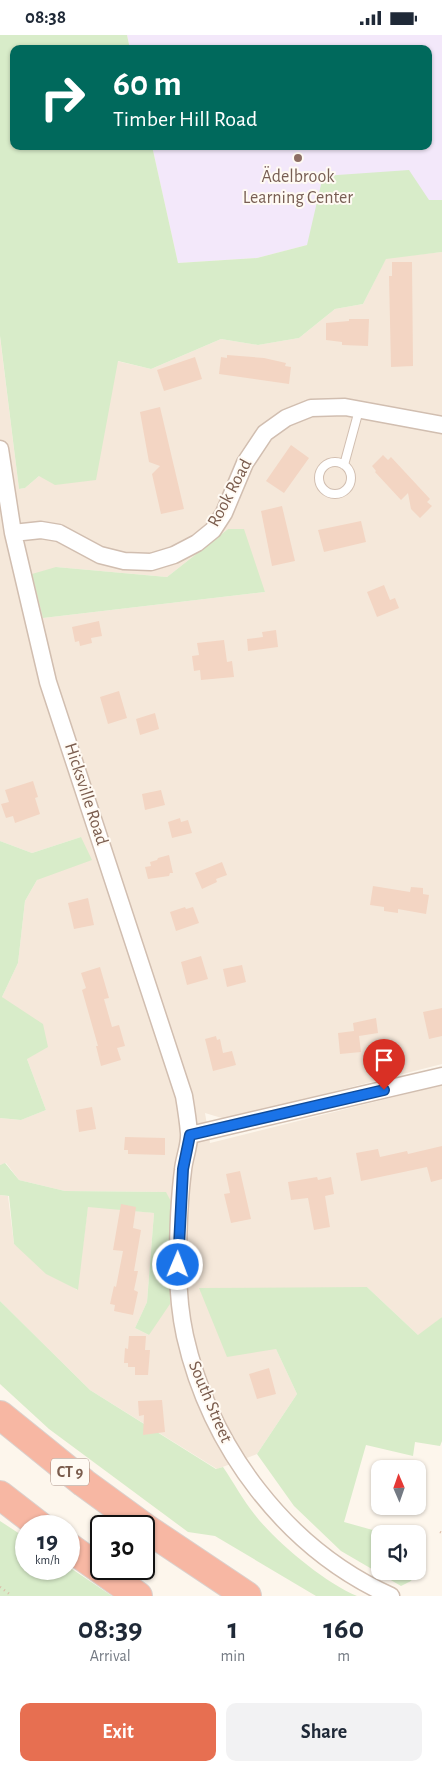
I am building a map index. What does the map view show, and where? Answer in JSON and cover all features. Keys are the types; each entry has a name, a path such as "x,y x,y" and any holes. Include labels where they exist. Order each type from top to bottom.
{"highway":[{"name":"CT 9","path":"0,1415 127,1515"},
{"path":"0,1495 26,1515"},
{"name":"CT 9","path":"155,1535 247,1596"},
{"path":"80,1555 138,1596"}],"street":[{"name":"Rook Road","path":"13,533 42,530 59,533 100,555 124,561 151,562 174,555 197,543 213,530 224,513 244,463 265,433 286,418 311,408 345,407 442,425"},
{"name":"Hicksville Road","path":"0,449 13,533 48,682 184,1096 190,1135"},
{"path":"190,1135 442,1076"},
{"name":"South Street","path":"190,1135 183,1169 180,1199 178,1265 180,1302 185,1335 193,1367 205,1400 221,1434 239,1465 280,1516 331,1561 357,1578 391,1596"}],"lane":[{"path":"344,465 359,410"},
{"path":"330,463 344,465 350,473 350,483 347,488 338,493 333,493 323,488 319,479 322,469 330,463"}],"path":[{"path":"0,1587 12,1596"}],"shaded area":[{"name":"Ädelbrook Learning Center","path":"127,35 442,35 442,200 429,200 307,245 257,258 178,263 153,150 432,150 432,45 129,45"},
{"path":"442,252 442,1064 225,1119 205,1113 210,1143 442,1085 442,1317 419,1336 367,1287 276,1349 297,1394 257,1454 217,1469 90,1390 0,1301 0,1195 8,1196 14,1244 77,1290 88,1206 154,1213 147,1302 135,1328 149,1335 166,1192 65,1191 19,1180 6,1163 0,1165 0,1118 21,1120 46,1110 2,997 18,963 25,901 37,880 81,837 32,853 0,841 0,337 19,489 25,488 39,476 117,361 151,369 221,339 258,345 299,338 335,309 363,304 386,258","holes":["228,529 265,592 43,618 56,567 167,577"]}],"green space":[{"path":"0,35 127,35 129,45 10,45 10,150 153,150 178,263 257,258 307,245 323,176 409,170 429,200 442,200 442,252 386,259 363,304 335,309 299,338 258,345 221,339 151,369 118,361 96,480 55,485 39,476 25,488 19,489 0,336"},
{"path":"228,529 244,529 265,592 43,618 32,574 56,567 167,577"},
{"path":"81,837 92,860 37,880 25,901 18,963 2,997 43,1024 48,1047 27,1059 46,1110 21,1120 0,1118 0,841 32,853"},
{"path":"5,1163 19,1180 65,1191 166,1192 175,1209 170,1304 149,1335 135,1328 147,1302 154,1213 88,1207 78,1290 46,1274 14,1244 9,1196 0,1195 0,1165"},
{"path":"367,1287 418,1335 442,1317 442,1441 440,1446 415,1442 413,1456 366,1445 344,1522 371,1530 371,1568 341,1551 294,1506 257,1454 297,1394 276,1349 227,1357 199,1288"},
{"path":"0,1301 90,1390 216,1469 223,1467 264,1526 316,1572 357,1596 316,1596 215,1536 188,1532 49,1429 0,1384"},
{"path":"0,1521 15,1531 15,1580 80,1580 80,1574 112,1596 0,1596"},
{"path":"391,1580 411,1580 411,1581 401,1586"}],"building":[{"path":"392,262 412,262 413,366 391,367 389,276 392,276"},
{"path":"349,319 369,319 368,346 342,345 342,342 326,340 326,323 349,321"},
{"path":"227,355 264,358 286,363 285,366 291,367 289,384 219,374 221,357 227,358"},
{"path":"195,357 202,379 164,391 157,370"},
{"path":"160,407 184,509 161,514 152,474 160,466 149,462 140,412"},
{"path":"291,445 309,458 284,493 266,481"},
{"path":"383,455 388,460 391,457 430,499 427,502 432,506 420,518 411,509 408,493 401,500 375,472 372,466"},
{"path":"282,506 295,561 272,566 261,511"},
{"path":"361,521 366,542 324,552 318,530"},
{"path":"384,585 390,600 395,598 399,608 377,617 367,592"},
{"path":"99,621 102,636 91,638 92,643 80,646 79,641 75,642 72,627"},
{"path":"276,630 278,647 248,651 247,639 263,637 262,632"},
{"path":"224,640 227,662 232,661 234,677 201,680 200,670 194,671 192,656 199,655 197,643"},
{"path":"119,691 127,718 108,724 100,697"},
{"path":"155,713 159,729 140,735 136,719"},
{"path":"33,781 38,797 35,798 40,814 15,823 13,816 6,818 1,804 9,802 5,790"},
{"path":"161,790 165,805 145,810 142,794"},
{"path":"180,818 181,822 188,820 192,833 172,838 168,822"},
{"path":"169,855 173,873 170,873 169,876 148,879 145,867 151,866 150,862 158,858"},
{"path":"222,862 227,875 216,879 217,882 202,889 195,873"},
{"path":"373,886 410,892 411,887 423,888 423,894 429,895 426,914 398,909 398,913 384,911 384,907 370,905"},
{"path":"88,898 94,925 74,929 68,903"},
{"path":"185,907 186,909 193,907 199,923 176,931 170,912"},
{"path":"201,956 208,979 187,985 181,962"},
{"path":"242,965 246,982 227,987 223,969"},
{"path":"100,967 109,998 104,999 112,1027 119,1025 125,1046 117,1048 121,1060 101,1066 96,1046 98,1046 82,990 86,988 81,973"},
{"path":"442,1008 442,1036 429,1039 423,1012"},
{"path":"376,1018 378,1033 359,1036 361,1052 340,1054 338,1033 354,1031 353,1023"},
{"path":"216,1036 217,1040 220,1039 223,1053 232,1051 236,1065 213,1071 205,1039"},
{"path":"92,1107 96,1129 79,1132 76,1110"},
{"path":"125,1137 165,1138 165,1155 128,1154 128,1150 124,1150"},
{"path":"442,1146 442,1179 431,1182 427,1167 361,1181 356,1153 378,1149 380,1157 407,1151 408,1154"},
{"path":"240,1171 251,1219 231,1223 224,1194 230,1193 226,1174"},
{"path":"317,1177 318,1180 331,1177 334,1194 325,1196 330,1227 314,1230 308,1198 291,1200 288,1182"},
{"path":"121,1204 136,1207 133,1228 141,1230 134,1271 138,1271 134,1290 138,1292 133,1315 114,1311 115,1305 110,1304 114,1286 116,1287 123,1251 113,1250"},
{"path":"129,1336 146,1336 145,1350 150,1350 148,1375 135,1375 135,1367 128,1367 128,1363 124,1363 125,1348 128,1349"},
{"path":"269,1368 276,1394 257,1399 249,1374"},
{"path":"162,1400 165,1432 143,1435 144,1415 139,1416 138,1401"}],"place":[{"name":"Ädelbrook Learning Center","path":"298,158"}],"route":[{"path":"178,1265 183,1169 190,1135 384,1090"}]}
